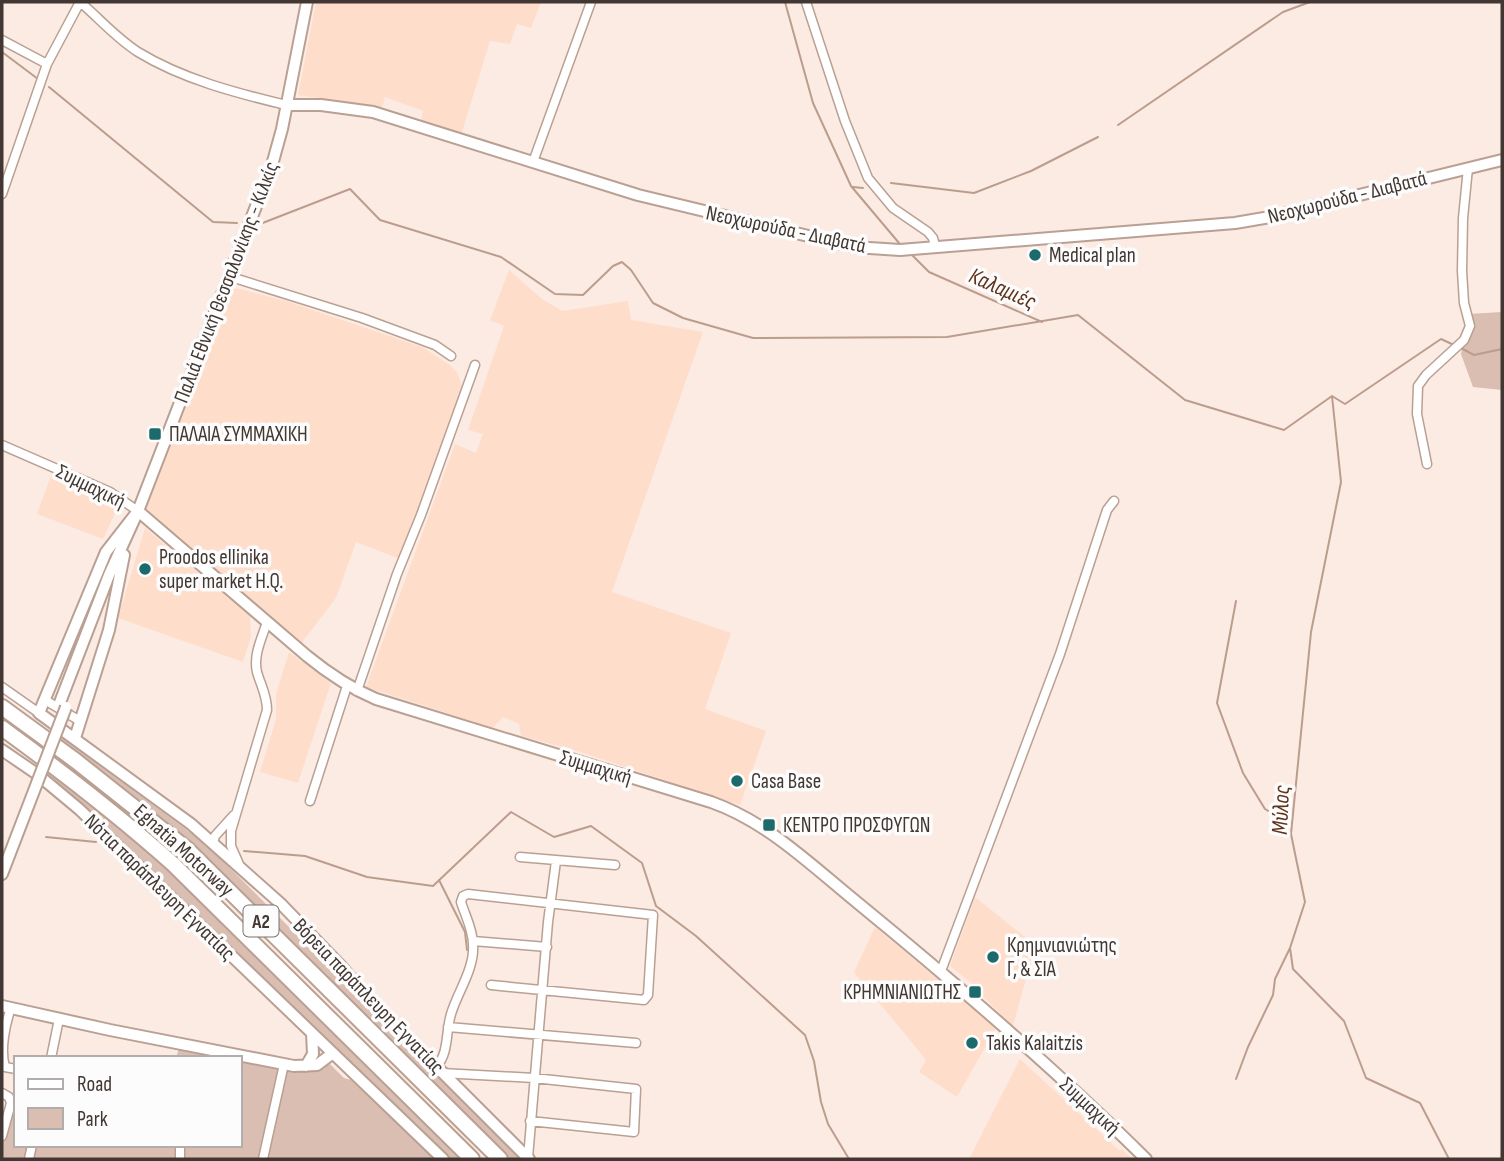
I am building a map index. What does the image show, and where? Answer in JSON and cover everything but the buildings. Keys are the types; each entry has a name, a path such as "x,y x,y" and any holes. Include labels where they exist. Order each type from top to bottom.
{"highway":[{"name":"Egnatia Motorway","path":"2,708 76,761 187,849 500,1159"},
{"name":"Egnatia Motorway","path":"2,728 69,776 173,864 472,1159"}],"street":[{"path":"2,194 47,64 80,2 138,52 223,88 286,104"},
{"name":"Παλιά Εθνική Θεσσαλονίκης - Κιλκίς","path":"2,874 109,575 129,534 272,165 307,2"},
{"path":"533,162 592,2"},
{"path":"806,2 845,121 868,178 893,208 933,238 935,246"},
{"path":"2,40 47,64"},
{"name":"Νεοχωρούδα - Διαβατά","path":"286,104 321,105 373,112 638,195 854,247 900,250 1235,223 1502,160"},
{"path":"1427,464 1418,414 1418,386 1426,375 1461,344 1470,326 1464,303 1462,271 1468,168"},
{"path":"228,276 362,318 435,345 452,356"},
{"path":"310,801 421,515 475,365"},
{"name":"Συμμαχική","path":"2,445 110,492 138,510 315,663 352,688 376,699 686,794 741,814 766,828 941,971 1094,1108 1146,1159"},
{"path":"941,971 1060,653 1107,510 1114,501"},
{"path":"39,713 106,552 138,510"},
{"path":"75,738 109,630 129,534"},
{"path":"244,871 231,846 231,831 267,710 266,695 256,665 267,622"},
{"name":"Βόρεια παράπλευρη Εγνατίας","path":"2,687 168,807 244,871 301,924 368,998 529,1158"},
{"path":"45,699 80,721"},
{"name":"Νότια παράπλευρη Εγνατίας","path":"2,750 37,774 79,809 333,1053"},
{"name":"Παλιά Εθνική Θεσσαλονίκης - Κιλκίς","path":"2,854 34,781"},
{"path":"213,844 215,836 234,815"},
{"path":"213,844 231,831"},
{"path":"520,857 615,865"},
{"path":"529,1158 542,989 556,861"},
{"path":"491,985 644,1000 648,995 653,915 465,895 461,902 473,940 473,950 466,977 452,1010 439,1070 636,1089 634,1132 530,1121"},
{"path":"473,940 547,947"},
{"path":"14,1069 5,1067 4,1060 6,1007 214,1054"},
{"path":"51,1056 59,1019"},
{"path":"448,1027 636,1043"},
{"path":"307,1065 314,1047 311,1032"},
{"path":"242,1058 317,1065 333,1053 443,1159"},
{"path":"263,1159 284,1064"},
{"path":"2,1093 9,1097 10,1103 2,1136"}],"shaded area":[{"path":"316,2 541,2 531,28 517,24 510,44 490,41 461,135 421,121 423,111 385,97 382,108 298,95"},
{"path":"509,270 542,299 562,311 628,301 631,320 703,332 612,592 731,633 705,709 766,731 740,805 574,750 521,736 519,724 503,717 493,728 366,687 455,444 476,453 483,434 468,430 504,326 490,320"},
{"path":"235,288 286,301 422,347 457,372 463,390 400,559 356,542 336,598 300,645 144,509 228,292"},
{"path":"52,473 120,503 103,539 37,514"},
{"path":"145,528 250,616 251,637 243,662 118,618"},
{"path":"289,652 331,683 298,783 260,772 276,719 276,694"},
{"path":"975,897 1035,945 1013,1026 970,982 950,966"},
{"path":"875,927 996,1028 957,1097 919,1072 926,1060 854,972"},
{"path":"1020,1059 1120,1151 1122,1149 1132,1159 969,1159"}],"green space":[{"path":"1502,312 1502,390 1473,387 1461,354 1469,314"},
{"path":"60,736 207,845 524,1159 508,1159 198,852 57,743"},
{"path":"47,772 145,848 461,1159 448,1159 322,1035 45,778"},
{"path":"179,1048 220,1056 177,1056"},
{"path":"242,1060 302,1072 330,1064 344,1078 351,1080 436,1159 2,1159 2,1146 14,1103 14,1147 242,1147"}],"waterway":[{"name":"Καλαμιές","path":"785,2 813,103 851,186 899,243"},
{"path":"1118,125 1283,12 1310,2"},
{"path":"2,52 38,79"},
{"path":"49,87 213,222 237,223"},
{"path":"891,183 974,193 1031,171 1098,137"},
{"path":"853,187 863,188"},
{"path":"255,224 350,189 380,220 501,257 555,294 583,295 613,266 622,262 631,270 653,303 683,318 753,338 947,337 1078,315 1185,400 1284,430 1332,396 1345,404 1441,339 1454,345"},
{"name":"Καλαμιές","path":"913,256 929,272 1042,322"},
{"path":"1459,347 1474,355 1502,349"},
{"name":"Μύλος","path":"1332,396 1341,482 1311,632 1291,834 1305,902 1290,948 1293,969 1344,1021 1366,1078 1420,1103 1449,1159"},
{"path":"1236,601 1217,703 1243,773 1265,809 1291,824"},
{"path":"244,851 305,856 367,877 433,886 511,812 554,837 591,826 642,863 656,906 696,936 805,1035 814,1061 828,1124 849,1159"},
{"path":"46,837 96,842"},
{"path":"439,880 465,932 467,950"},
{"path":"1236,1079 1273,995 1275,979 1290,948"}],"place":[{"name":"Medical plan","path":"1035,255"},
{"name":"ΠΑΛΑΙΑ ΣΥΜΜΑΧΙΚΗ","path":"155,434"},
{"name":"Proodos ellinika super market H.Q.","path":"145,569"},
{"name":"Casa Base","path":"737,781"},
{"name":"ΚΕΝΤΡΟ ΠΡΟΣΦΥΓΩΝ","path":"769,825"},
{"name":"Κρημνιανιώτης Γ, & ΣΙΑ","path":"993,957"},
{"name":"ΚΡΗΜΝΙΑΝΙΩΤΗΣ","path":"975,992"},
{"name":"Takis Kalaitzis","path":"972,1043"}]}
